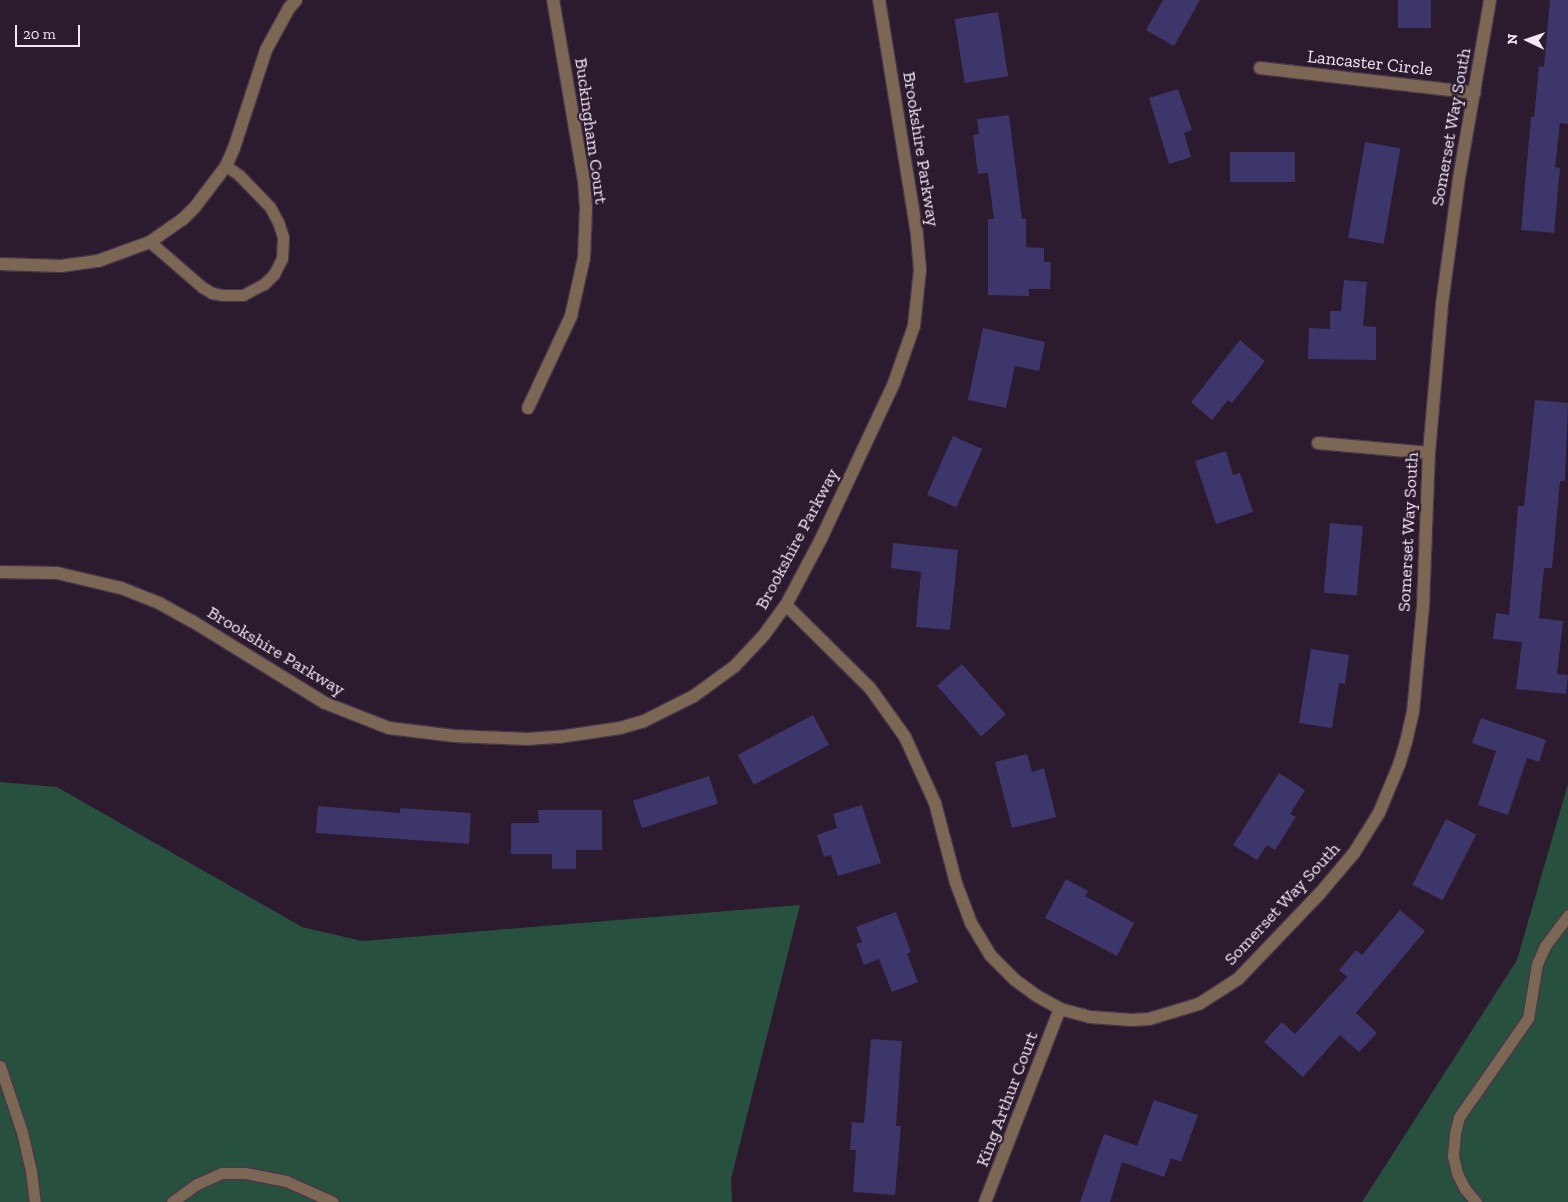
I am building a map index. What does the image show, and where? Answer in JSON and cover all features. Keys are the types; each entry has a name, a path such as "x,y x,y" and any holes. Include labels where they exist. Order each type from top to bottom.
{"street":[{"path":"0,264 46,266 81,264 116,256 150,242 182,220 195,207 226,166 234,148 266,50 289,8 296,0"},
{"name":"Buckingham Court","path":"528,408 571,316 584,258 586,208 584,181 553,0"},
{"name":"Brookshire Parkway","path":"0,572 57,573 122,588 159,603 192,621 325,703 389,728 423,734 488,738 559,738 592,733 644,721 672,709 706,688 735,666 764,635 786,605 821,539 894,383 914,326 920,270 917,234 879,0"},
{"name":"Somerset Way South","path":"786,605 870,688 905,736 935,803 956,883 978,938 990,955 1015,980 1036,996 1060,1009 1090,1017 1149,1019 1177,1012 1209,1000 1238,979 1322,892 1368,832 1399,765 1413,712 1423,607 1429,453 1436,357 1451,229 1490,0"},
{"name":"Lancaster Circle","path":"1260,68 1475,93"},
{"path":"1318,443 1429,453"},
{"name":"King Arthur Court","path":"985,1202 1060,1009"}],"lane":[{"path":"150,242 202,287 212,293 243,295 264,284 274,274 282,258 283,238 278,222 270,207 239,175 226,166"},
{"path":"1476,1202 1465,1189 1457,1173 1453,1156 1455,1133 1459,1117 1528,1018 1537,964 1545,946 1568,915"},
{"path":"0,1066 22,1132 31,1171 35,1202"},
{"path":"172,1202 197,1184 222,1173 245,1173 286,1180 333,1202"}],"green space":[{"path":"0,782 57,787 302,927 362,941 800,905 731,1179 732,1202 0,1202"},
{"path":"1568,784 1568,1202 1362,1202 1517,960"}],"building":[{"path":"1163,0 1200,0 1174,46 1146,30"},
{"path":"1398,0 1431,0 1431,28 1398,28"},
{"path":"1550,0 1568,0 1568,124 1560,123 1555,167 1560,168 1554,233 1521,230 1531,117 1534,117 1539,66 1544,67"},
{"path":"998,12 1008,76 965,83 955,19"},
{"path":"1178,89 1192,130 1184,133 1191,157 1169,164 1149,98"},
{"path":"1009,115 1022,219 1026,219 1026,247 1044,248 1044,262 1051,262 1050,289 1029,289 1029,296 988,295 988,219 994,219 988,173 978,174 973,135 979,134 977,119"},
{"path":"1365,142 1400,148 1384,244 1348,238"},
{"path":"1230,152 1295,152 1295,182 1230,182"},
{"path":"1344,280 1367,282 1363,326 1376,327 1376,360 1308,359 1309,328 1330,329 1330,311 1341,311"},
{"path":"983,328 1045,342 1039,371 1015,366 1006,408 968,400"},
{"path":"1240,340 1265,361 1232,403 1228,400 1212,420 1191,402"},
{"path":"1535,400 1568,403 1565,481 1560,481 1552,568 1544,568 1539,618 1563,621 1557,674 1568,675 1566,694 1516,689 1522,642 1493,639 1496,613 1509,615 1518,506 1524,506"},
{"path":"953,436 982,449 956,507 927,494"},
{"path":"1226,451 1233,475 1240,473 1253,512 1216,524 1195,461"},
{"path":"1330,523 1363,526 1357,596 1324,593"},
{"path":"893,543 958,550 950,630 916,627 921,572 891,568"},
{"path":"1311,649 1349,655 1345,684 1339,683 1332,728 1299,723"},
{"path":"962,664 1006,715 981,736 937,686"},
{"path":"813,715 829,745 754,785 738,755"},
{"path":"1481,718 1546,740 1539,762 1527,758 1508,815 1478,805 1496,751 1472,743"},
{"path":"1027,754 1032,772 1044,768 1056,817 1012,828 995,762"},
{"path":"1279,773 1305,790 1290,814 1296,817 1275,850 1267,845 1257,860 1233,845"},
{"path":"709,776 718,804 642,828 633,801"},
{"path":"862,805 881,863 838,876 831,855 824,857 817,835 837,828 833,814"},
{"path":"318,806 400,813 400,808 471,813 469,844 316,833"},
{"path":"538,810 602,810 602,850 576,850 576,869 552,869 552,854 511,854 511,823 539,823"},
{"path":"1446,819 1476,834 1443,900 1412,885"},
{"path":"1066,879 1088,891 1085,896 1134,923 1117,956 1045,918"},
{"path":"1400,910 1425,931 1356,1013 1377,1033 1359,1052 1340,1035 1303,1077 1264,1042 1282,1022 1295,1034 1347,977 1339,970 1356,950 1362,955"},
{"path":"896,912 911,952 907,954 918,982 892,992 879,959 864,965 856,944 862,942 856,927"},
{"path":"871,1039 902,1041 896,1126 901,1126 895,1195 853,1192 856,1150 850,1150 852,1122 864,1123"},
{"path":"1154,1100 1198,1115 1181,1162 1171,1158 1164,1177 1122,1162 1110,1202 1080,1202 1104,1134 1137,1146"}]}
